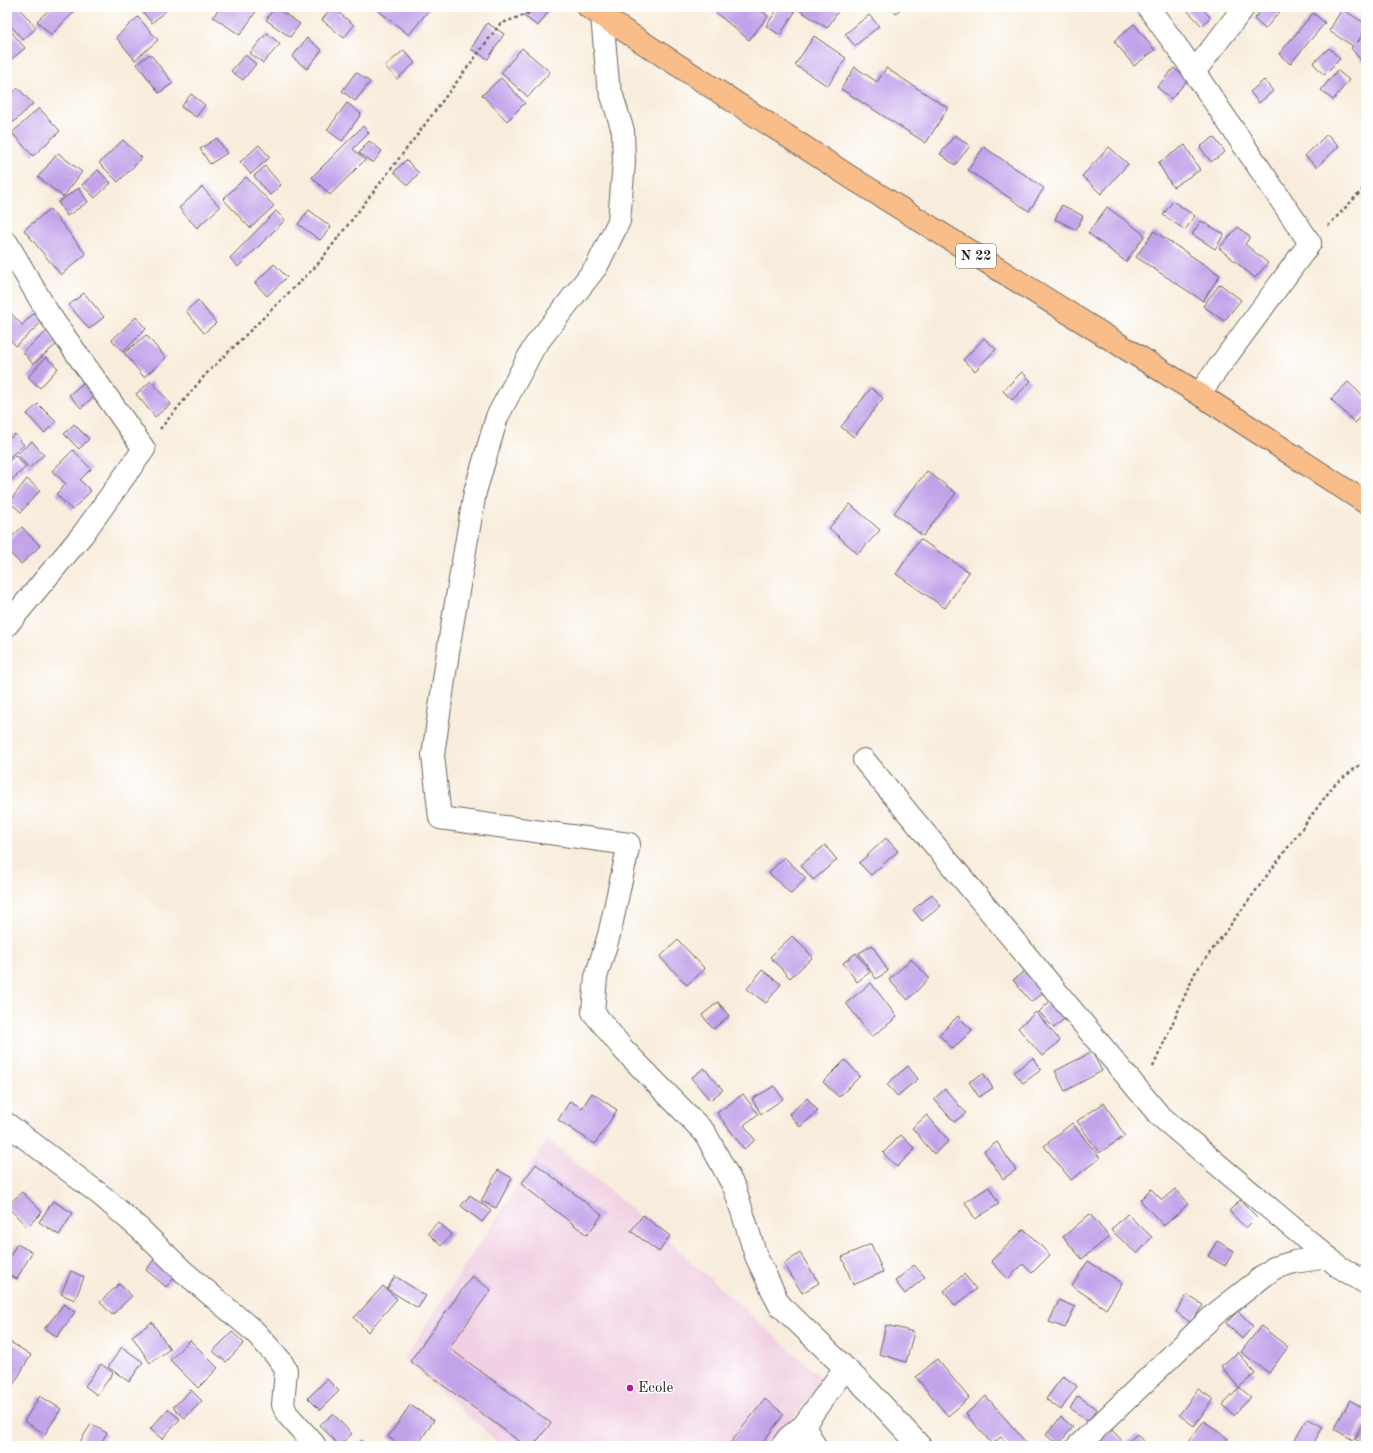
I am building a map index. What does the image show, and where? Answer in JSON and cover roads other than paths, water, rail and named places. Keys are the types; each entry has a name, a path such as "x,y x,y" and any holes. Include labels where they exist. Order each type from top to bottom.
{"main road":[{"name":"N 22","path":"595,12 855,180 1199,394 1366,503"}],"street":[{"path":"1148,7 1310,243 1199,394"},
{"path":"1194,72 1244,7"},
{"path":"595,12 608,83 624,131 624,162 619,222 597,266 534,347 497,417 476,492 450,632 433,755 440,818 629,844 609,935 596,977 593,1012 624,1050 705,1133 735,1189 756,1256 779,1304 870,1392 920,1446"},
{"path":"7,243 48,313 144,449 83,534 7,625"},
{"path":"864,760 1159,1115 1338,1266 1366,1283"},
{"path":"7,1124 102,1196 141,1230 184,1272 256,1333 281,1361 286,1370 283,1405 287,1414 314,1444"},
{"path":"1078,1446 1214,1315 1274,1268 1294,1262 1328,1257"},
{"path":"782,1446 788,1438 804,1425 845,1368"},
{"path":"804,1425 815,1446"}],"place":[{"name":"Ecole","path":"630,1388"}]}
